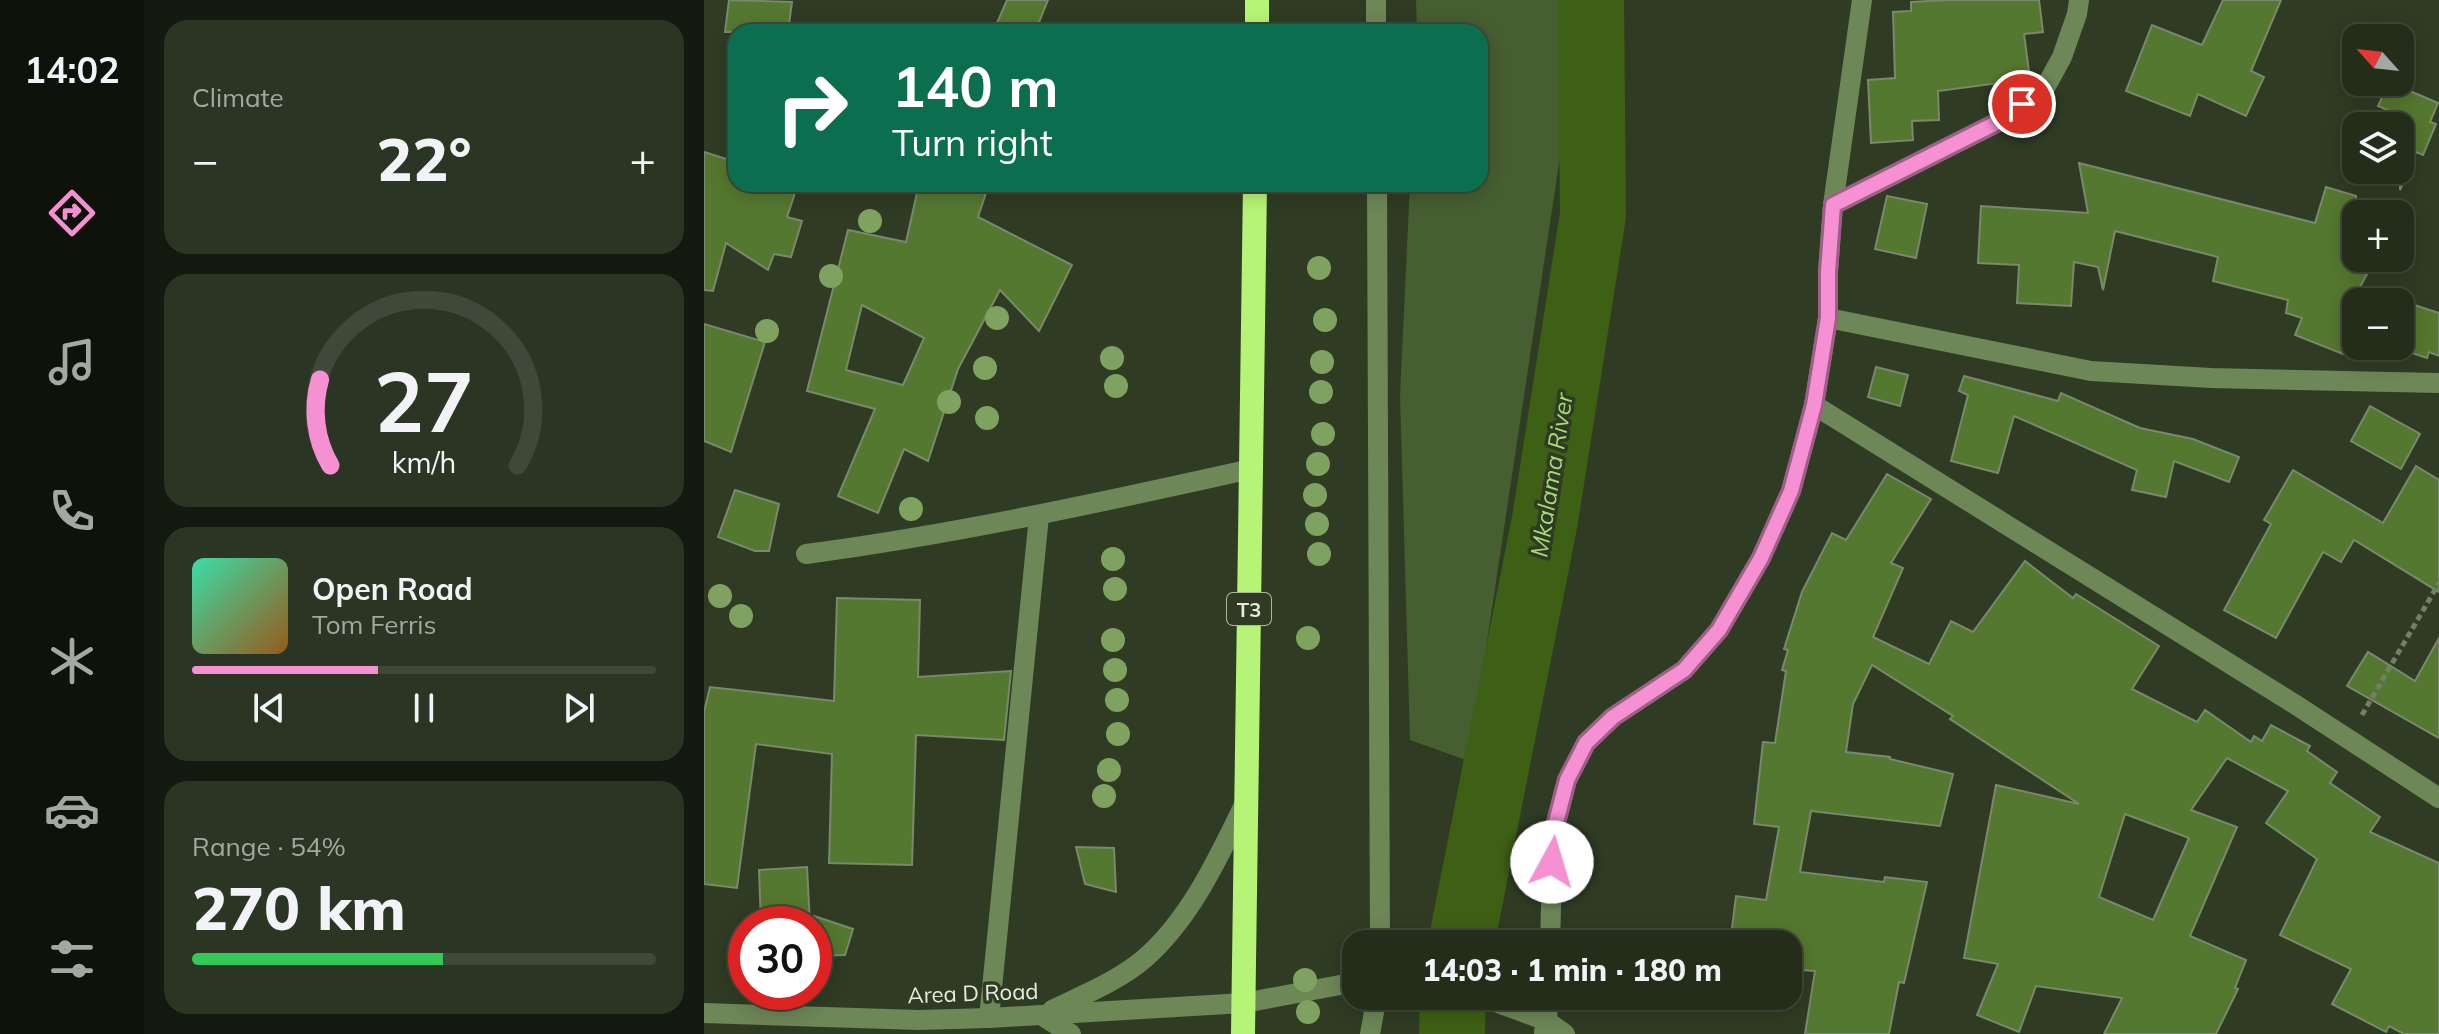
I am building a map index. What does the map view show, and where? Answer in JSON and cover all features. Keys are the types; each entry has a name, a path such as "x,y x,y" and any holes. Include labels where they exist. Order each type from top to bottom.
{"highway":[{"path":"1257,0 1257,24"},
{"name":"T3","path":"1243,1034 1255,192"}],"street":[{"path":"1376,0 1376,24"},
{"path":"1550,930 1553,834 1567,780 1586,743 1613,717 1684,670 1719,630 1761,558 1791,491 1814,405 1828,318 1833,205 1862,0"},
{"path":"1833,205 2000,121 2045,88 2062,57 2079,0"},
{"path":"1377,192 1380,930"},
{"path":"1828,318 2091,371 2211,378 2439,383"},
{"path":"1814,405 2296,705 2439,798"},
{"path":"806,554 1039,516 1251,469"},
{"path":"989,1018 1039,516"},
{"path":"1041,1015 1117,977 1144,959 1180,919 1214,866 1246,800"},
{"name":"Area D Road","path":"704,1013 918,1027 989,1018 1244,1003 1342,985"},
{"path":"1370,1034 1374,1010"},
{"path":"1508,1010 1565,1034"},
{"path":"1041,1015 1071,1034"}],"path":[{"path":"2347,741 2439,583"}],"green space":[{"path":"1416,0 1563,0 1561,150 1469,761 1410,740 1400,395 1410,192 1488,192 1488,24 1417,24"}],"building":[{"path":"729,0 792,2 789,24 728,24 728,32 725,32"},
{"path":"1007,0 1048,0 1038,24 997,23"},
{"path":"2039,0 2043,32 2024,34 2030,79 1938,91 1939,120 1912,121 1913,140 1871,143 1868,80 1895,78 1893,12 1911,11 1911,2"},
{"path":"2223,0 2281,0 2251,71 2264,77 2246,116 2198,94 2190,116 2126,91 2152,25 2202,45"},
{"path":"2414,93 2438,103 2430,122 2436,124 2423,155 2416,152 2414,157 2414,112 2390,112 2378,106 2383,96 2414,96"},
{"path":"704,152 728,160 728,192 795,192 787,217 802,221 791,257 774,254 768,270 726,243 713,291 704,290"},
{"path":"2079,163 2315,223 2326,187 2356,196 2356,200 2342,200 2342,272 2368,272 2360,287 2363,288 2342,288 2342,354 2295,335 2302,318 2286,313 2288,300 2213,281 2218,257 2115,231 2103,290 2098,267 2074,262 2071,306 2017,303 2019,265 1978,263 1981,206 2088,213"},
{"path":"917,192 986,192 978,217 1072,265 1039,331 1000,290 958,369 928,461 904,449 878,513 838,496 875,409 807,391 848,230 906,242","holes":["862,305 924,338 903,385 846,370"]},
{"path":"1887,196 1927,204 1916,258 1875,249"},
{"path":"2414,305 2439,313 2439,356 2429,352 2427,358 2414,354"},
{"path":"704,324 765,342 731,452 704,441"},
{"path":"1876,367 1908,375 1900,406 1868,397"},
{"path":"1964,376 2058,401 2061,393 2140,428 2193,439 2239,457 2229,482 2174,461 2166,497 2132,490 2137,470 2014,416 1998,473 1951,461 1968,395 1959,391"},
{"path":"2370,406 2420,434 2401,469 2351,441"},
{"path":"2416,466 2439,480 2439,592 2354,540 2341,562 2323,552 2276,638 2224,610 2271,524 2264,520 2293,470 2383,523"},
{"path":"1887,474 1931,499 1891,563 1903,568 1873,637 1929,664 1951,621 1973,632 2025,561 2073,598 2076,594 2159,646 2132,689 2197,722 2205,710 2251,742 2254,736 2262,741 2271,725 2310,746 2307,751 2337,772 2330,783 2380,817 2370,832 2439,863 2439,1034 2404,1034 2389,1026 2386,1032 2332,1004 2351,969 2280,935 2317,859 2266,823 2288,791 2227,758 2191,810 2237,827 2190,936 2246,960 2235,988 2238,989 2216,1034 2104,1034 2122,998 2036,986 2019,1032 1977,1015 1998,964 1964,958 1996,785 2079,804 1950,719 1953,716 1872,665 1853,704 1846,752 1890,757 1953,774 1940,826 1811,811 1800,872 1884,882 1885,877 1927,882 1904,983 1899,982 1889,1034 1805,1034 1815,971 1802,970 1802,930 1732,930 1736,896 1766,900 1779,827 1754,824 1763,742 1775,743 1786,671 1782,670 1788,650 1784,649 1802,592 1832,533 1846,540","holes":["2125,814 2189,838 2153,920 2099,897"]},
{"path":"735,490 779,504 769,551 755,551 718,537"},
{"path":"837,598 920,600 918,677 1011,671 1004,740 916,735 912,865 829,863 832,754 756,744 737,888 704,884 704,712 710,687 834,701"},
{"path":"2439,638 2439,738 2347,686 2368,652 2415,681"},
{"path":"1076,847 1114,848 1116,892 1085,884"},
{"path":"807,867 809,906 760,906 759,870"},
{"path":"832,922 853,929 845,955 832,955"}],"waterway":[{"name":"Mkalama River","path":"1464,930 1545,520 1593,215 1591,0"},
{"name":"Mkalama River","path":"1452,1034 1453,1010"}],"route":[{"path":"1552,862 1553,834 1567,780 1586,743 1613,717 1684,670 1719,630 1761,558 1791,491 1814,405 1828,318 1833,205 2000,121 2022,104"}]}
